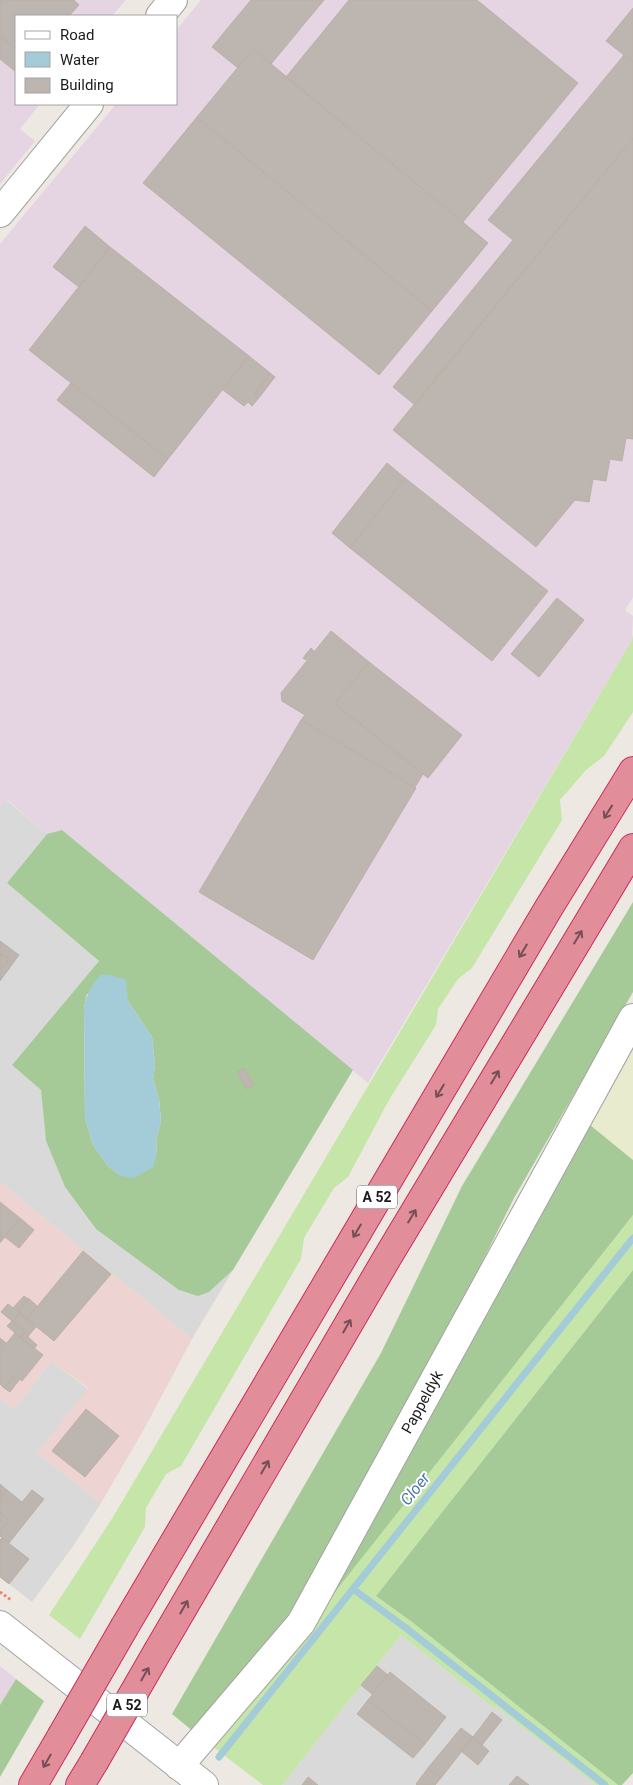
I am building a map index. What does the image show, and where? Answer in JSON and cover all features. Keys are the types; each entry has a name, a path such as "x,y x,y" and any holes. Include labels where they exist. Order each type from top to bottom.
{"highway":[{"name":"A 52","path":"34,1785 125,1626 528,943 633,771"},
{"name":"A 52","path":"80,1785 386,1258 633,848"}],"street":[{"path":"161,15 173,0"},
{"path":"0,213 88,105"},
{"name":"Pappeldyk","path":"179,1766 301,1623 633,1018"},
{"path":"0,1625 204,1785"}],"shaded area":[{"path":"0,0 126,0 113,15 15,15 15,105 39,105 20,129 35,141 0,184"},
{"path":"201,0 633,0 633,597 625,610 633,616 632,640 368,1083 62,830 47,834 6,799 0,806 0,244 115,105 178,105 178,28"},
{"path":"5,799 47,834 7,883 99,961 12,1065 41,1090 46,1141 65,1187 96,1229 209,1292 233,1270 192,1339 0,1182 0,806"},
{"path":"0,1182 192,1339 143,1431 101,1503 37,1453 88,1388 52,1361 14,1409 0,1398"},
{"path":"52,1361 88,1389 37,1453 101,1503 74,1545 32,1602 0,1577 0,1398 14,1409"},
{"path":"401,1635 495,1709 497,1707 596,1785 282,1785"},
{"path":"0,1666 16,1679 0,1705"}],"green space":[{"path":"633,634 633,712 604,756 586,770 560,800 562,820 472,968 458,979 438,1009 436,1025 389,1100 348,1177 334,1188 304,1238 301,1259 181,1466 166,1474 146,1508 145,1527 80,1639 49,1615 113,1517 632,640"},
{"path":"62,830 353,1070 233,1270 209,1292 198,1296 179,1290 96,1229 65,1187 46,1141 41,1090 12,1065 99,961 7,883 47,834","holes":["87,994 128,1001 152,1037 155,1065 153,1079 159,1099 161,1122 157,1136 156,1157 121,1176 108,1166 93,1145 85,1118 84,1007"]},
{"path":"633,902 633,992 514,1198 451,1325 316,1572 274,1637 194,1732 172,1714 381,1353 462,1186"},
{"path":"633,1038 633,1160 585,1121"},
{"path":"585,1121 633,1160 633,1215 319,1612 405,1463"},
{"path":"633,1215 633,1270 376,1596 412,1622 618,1785 596,1785 401,1635 282,1785 263,1785 212,1746"},
{"path":"633,1270 633,1773 622,1785 618,1785 412,1622 376,1596"},
{"path":"16,1679 44,1701 0,1777 0,1705"}],"water":[{"path":"101,975 110,975 126,980 128,1001 152,1037 155,1065 153,1079 159,1099 161,1122 153,1167 134,1178 121,1176 108,1166 93,1145 85,1118 84,1007 90,990"}],"building":[{"path":"0,0 74,0 79,5 70,15 15,15 15,48 0,36"},
{"path":"251,0 324,0 271,64 253,49 238,68 212,47"},
{"path":"349,0 477,0 578,83 463,222 286,77"},
{"path":"633,8 633,62 606,41"},
{"path":"0,36 15,48 15,71 0,59"},
{"path":"253,49 488,243 432,311 197,117"},
{"path":"624,55 633,62 633,138 415,405 393,387 513,240 488,220"},
{"path":"197,117 432,311 379,375 143,183"},
{"path":"633,138 633,439 626,438 622,461 610,459 606,481 593,479 589,502 575,500 536,547 393,430"},
{"path":"85,226 110,247 79,287 53,267"},
{"path":"110,247 249,356 168,459 29,350"},
{"path":"249,356 270,373 254,395 258,399 252,406 248,402 244,406 223,390"},
{"path":"270,373 275,377 258,399 254,395"},
{"path":"71,383 168,459 154,477 57,400"},
{"path":"387,463 405,478 350,548 332,533"},
{"path":"405,478 548,591 492,661 350,548"},
{"path":"557,598 584,620 539,677 511,654"},
{"path":"331,631 369,662 335,704 423,774 415,787 301,720 305,715 282,701 281,693"},
{"path":"311,648 314,651 306,660 303,658"},
{"path":"369,662 462,735 428,778 335,704"},
{"path":"301,720 416,788 313,960 199,892"},
{"path":"0,941 19,955 0,981 0,970 9,959 0,953"},
{"path":"0,953 9,959 0,970"},
{"path":"244,1068 254,1085 247,1089 237,1072"},
{"path":"0,1202 20,1218 0,1243"},
{"path":"20,1218 34,1230 19,1248 5,1237"},
{"path":"83,1251 111,1274 54,1341 27,1319"},
{"path":"24,1296 28,1299 13,1321 1,1312 8,1304 13,1308"},
{"path":"28,1298 37,1306 27,1319 18,1312"},
{"path":"20,1313 36,1327 29,1335 13,1321"},
{"path":"12,1321 26,1332 20,1337 7,1326"},
{"path":"26,1332 29,1335 28,1337 37,1345 34,1349 20,1337"},
{"path":"15,1333 43,1355 22,1381 15,1375 4,1388 0,1384 0,1351"},
{"path":"0,1338 6,1343 0,1351"},
{"path":"15,1375 20,1379 10,1392 4,1388"},
{"path":"86,1409 119,1436 85,1477 52,1451"},
{"path":"0,1484 7,1490 0,1499"},
{"path":"7,1490 22,1502 32,1490 44,1499 9,1543 0,1536 0,1531 9,1520 0,1513 0,1499"},
{"path":"0,1513 9,1520 0,1531"},
{"path":"2,1538 29,1559 9,1584 0,1577 0,1540"},
{"path":"377,1666 388,1675 372,1694 361,1685"},
{"path":"390,1672 446,1717 425,1744 368,1700"},
{"path":"368,1700 425,1744 413,1758 357,1714"},
{"path":"492,1712 502,1720 482,1745 473,1737"},
{"path":"461,1728 473,1737 441,1778 428,1768"},
{"path":"473,1737 489,1751 478,1765 461,1751"},
{"path":"428,1768 441,1778 435,1785 417,1785 416,1784"},
{"path":"517,1776 529,1785 509,1785"},
{"path":"308,1777 318,1785 302,1785"}],"waterway":[{"name":"Cloer","path":"219,1757 633,1238"},
{"path":"353,1589 406,1628 605,1785"}]}
